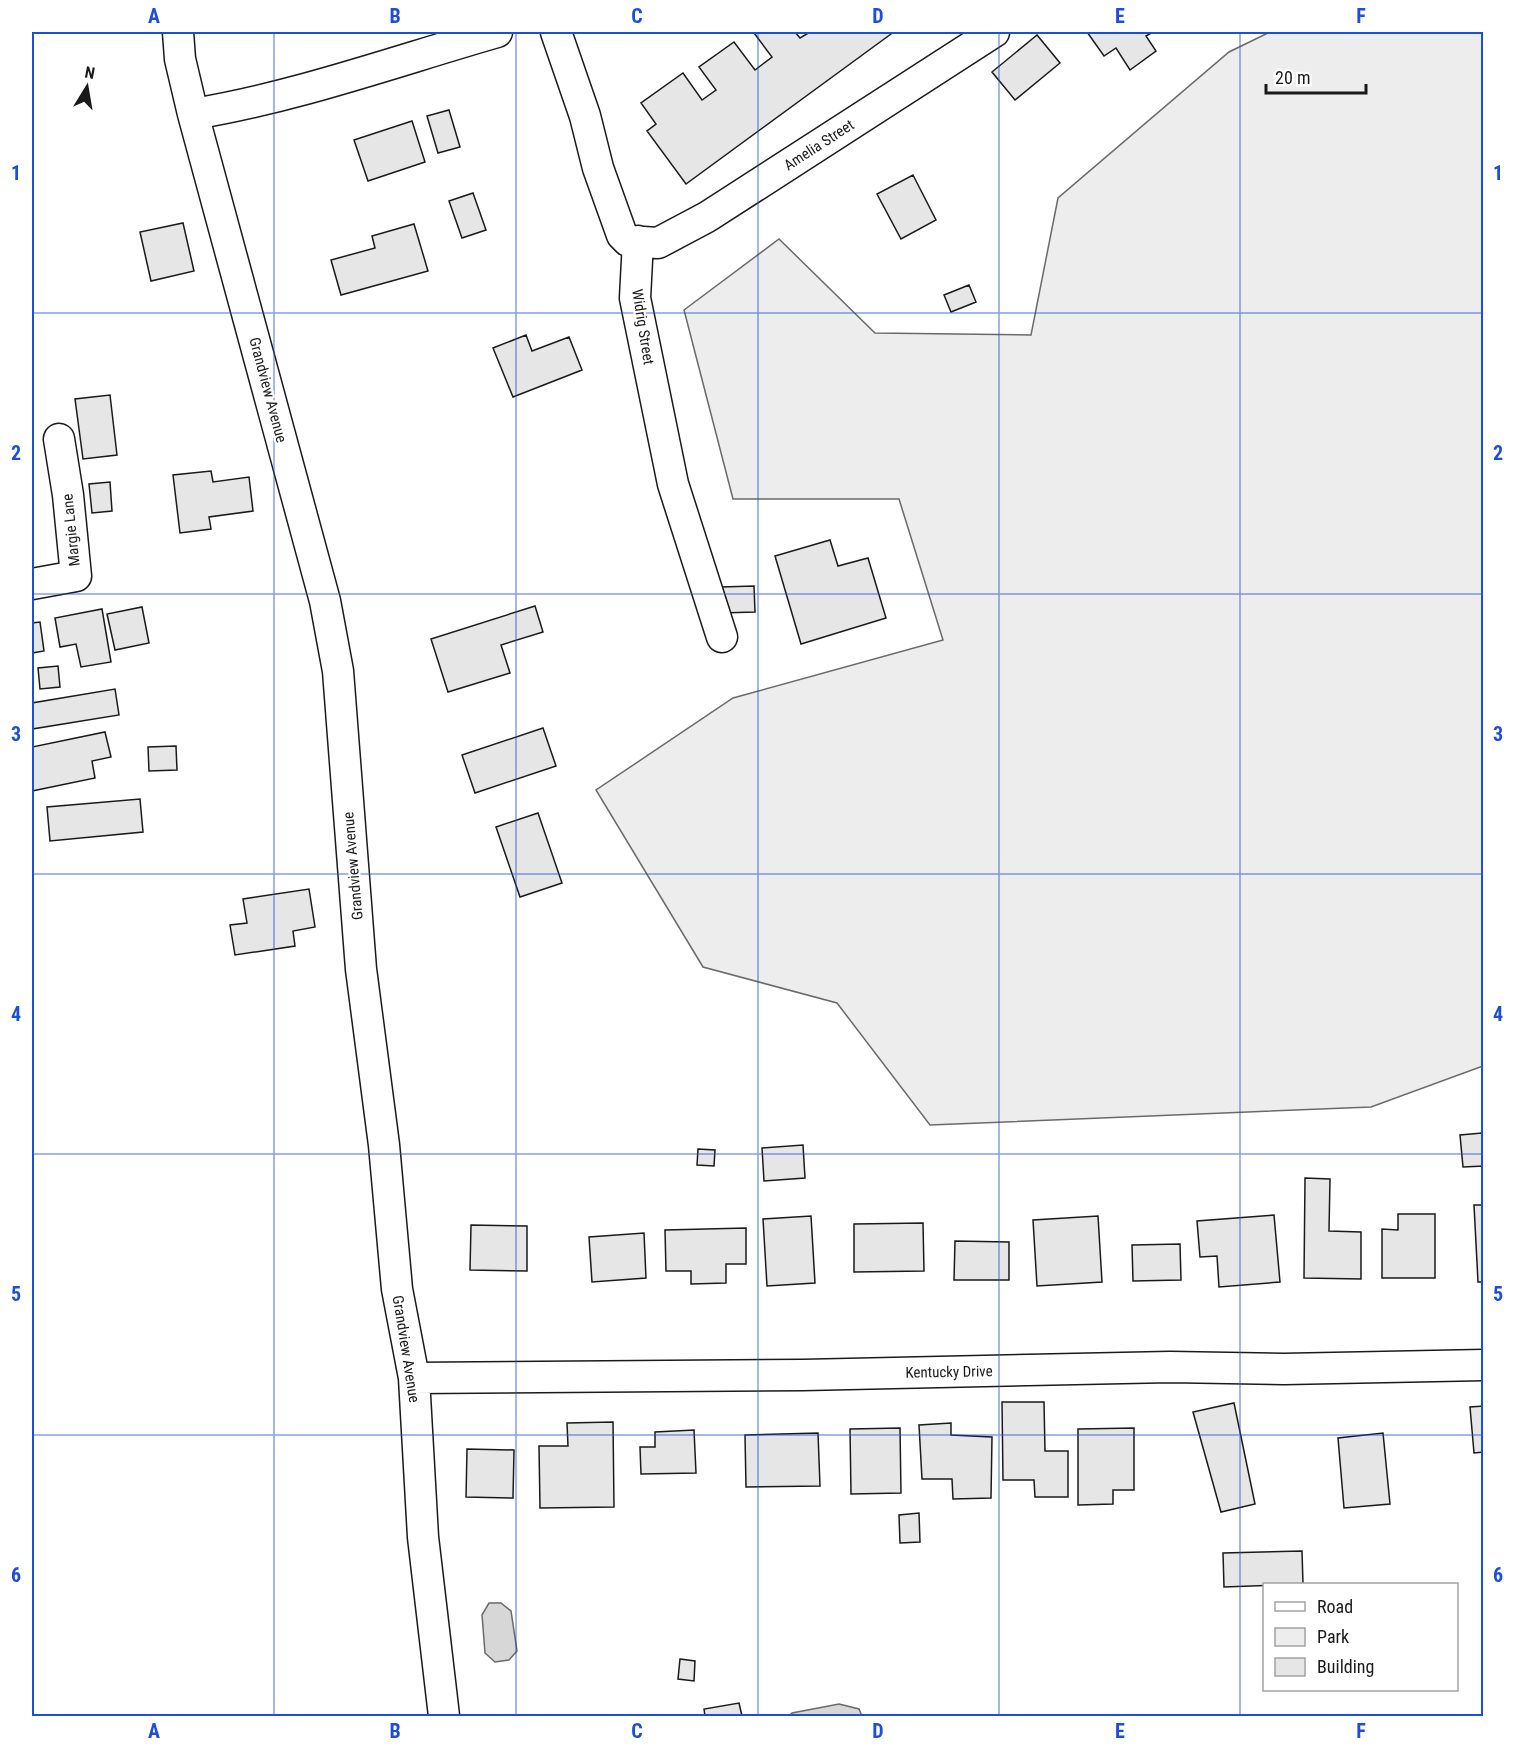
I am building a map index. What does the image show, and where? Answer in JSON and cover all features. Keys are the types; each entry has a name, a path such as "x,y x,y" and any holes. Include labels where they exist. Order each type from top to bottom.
{"street":[{"name":"Grandview Avenue","path":"178,32 180,59 193,114 325,601 338,671 361,969 384,1144 397,1289 414,1378 423,1537 444,1716"},
{"path":"193,114 235,107 309,88 496,32"},
{"path":"556,32 585,116 598,168 622,235 628,241 638,241"},
{"name":"Amelia Street","path":"638,241 658,243 707,218 994,32"},
{"name":"Widrig Street","path":"638,241 635,298 673,484 722,637"},
{"name":"Margie Lane","path":"32,584 76,576 68,495 59,439"},
{"name":"Kentucky Drive","path":"414,1378 803,1375 1170,1366 1284,1369 1484,1365"}],"green space":[{"path":"1270,32 1483,32 1483,1066 1371,1107 930,1125 837,1003 703,967 596,790 733,698 943,640 899,499 733,499 684,310 779,239 875,333 1031,335 1058,198 1229,52"}],"shaded area":[{"path":"489,1603 501,1603 511,1611 517,1651 509,1660 495,1662 485,1653 482,1615"},
{"path":"839,1704 859,1709 862,1716 789,1716 792,1713"}],"building":[{"path":"795,32 800,38 810,32 889,32 891,34 686,184 647,131 656,124 641,103 683,73 702,100 716,90 699,67 734,42 755,70 772,57 754,33"},
{"path":"1087,32 1153,32 1146,36 1156,51 1130,70 1116,48 1104,56"},
{"path":"1037,35 1060,63 1015,100 992,72"},
{"path":"449,110 460,147 438,153 427,116"},
{"path":"412,121 425,162 368,181 354,140"},
{"path":"913,175 936,220 901,239 877,194"},
{"path":"473,193 486,230 462,238 449,201"},
{"path":"183,223 194,271 151,281 140,232"},
{"path":"414,224 428,271 341,295 331,260 375,248 372,236"},
{"path":"969,285 976,302 951,312 944,295"},
{"path":"526,335 532,351 569,337 582,370 513,397 493,348"},
{"path":"110,395 117,455 83,459 75,399"},
{"path":"211,471 213,482 249,477 253,511 209,517 211,529 180,533 173,475"},
{"path":"110,482 112,511 92,513 89,484"},
{"path":"830,540 838,566 868,558 886,618 801,644 775,556"},
{"path":"754,586 755,612 721,613 721,587"},
{"path":"535,606 543,632 501,645 510,673 448,692 431,639"},
{"path":"142,607 149,643 115,650 107,614"},
{"path":"102,609 111,662 81,667 76,644 60,647 55,618"},
{"path":"40,622 44,651 32,653 32,623"},
{"path":"58,666 60,687 40,689 38,668"},
{"path":"115,689 119,715 32,729 32,703"},
{"path":"543,728 556,766 475,793 462,755"},
{"path":"105,732 111,757 92,761 95,778 32,791 32,747"},
{"path":"176,746 177,770 149,771 148,747"},
{"path":"140,799 143,832 50,841 47,807"},
{"path":"538,813 562,883 520,897 496,827"},
{"path":"309,889 315,927 293,931 295,946 235,955 230,925 247,923 243,899"},
{"path":"1482,1133 1484,1166 1463,1167 1460,1135"},
{"path":"803,1145 805,1178 764,1181 762,1148"},
{"path":"698,1149 715,1150 714,1166 697,1165"},
{"path":"1305,1178 1330,1179 1329,1231 1361,1232 1361,1279 1304,1278"},
{"path":"1474,1205 1484,1205 1484,1282 1478,1282"},
{"path":"1398,1214 1435,1214 1435,1278 1382,1278 1382,1229 1398,1230"},
{"path":"1274,1215 1280,1282 1219,1287 1217,1256 1200,1257 1197,1221"},
{"path":"811,1216 815,1283 767,1286 763,1219"},
{"path":"1098,1216 1102,1282 1037,1286 1033,1220"},
{"path":"923,1223 924,1271 854,1272 854,1224"},
{"path":"471,1225 527,1226 527,1271 470,1270"},
{"path":"746,1228 746,1264 726,1264 726,1283 691,1284 691,1271 666,1271 665,1230"},
{"path":"644,1233 646,1278 592,1282 589,1237"},
{"path":"955,1241 1009,1242 1009,1280 954,1280"},
{"path":"1180,1244 1181,1280 1133,1281 1132,1245"},
{"path":"1002,1402 1044,1402 1045,1451 1068,1451 1068,1497 1035,1497 1034,1480 1003,1480"},
{"path":"1234,1403 1255,1504 1221,1512 1193,1412"},
{"path":"1484,1406 1484,1452 1474,1453 1470,1407"},
{"path":"613,1422 614,1507 540,1508 539,1446 568,1446 567,1423"},
{"path":"951,1423 951,1435 992,1437 991,1498 953,1499 952,1479 922,1479 919,1425"},
{"path":"900,1428 901,1493 851,1494 850,1429"},
{"path":"1134,1428 1134,1490 1113,1490 1113,1504 1078,1505 1078,1429"},
{"path":"694,1430 696,1473 641,1474 640,1447 655,1447 655,1432"},
{"path":"818,1433 820,1486 746,1487 745,1435"},
{"path":"1383,1433 1390,1504 1344,1508 1338,1438"},
{"path":"467,1449 514,1450 513,1498 466,1497"},
{"path":"919,1513 920,1542 900,1543 899,1515"},
{"path":"1302,1551 1303,1583 1263,1583 1263,1586 1224,1587 1223,1553"},
{"path":"680,1659 695,1661 694,1681 678,1679"},
{"path":"739,1703 742,1716 705,1716 704,1709"}]}
